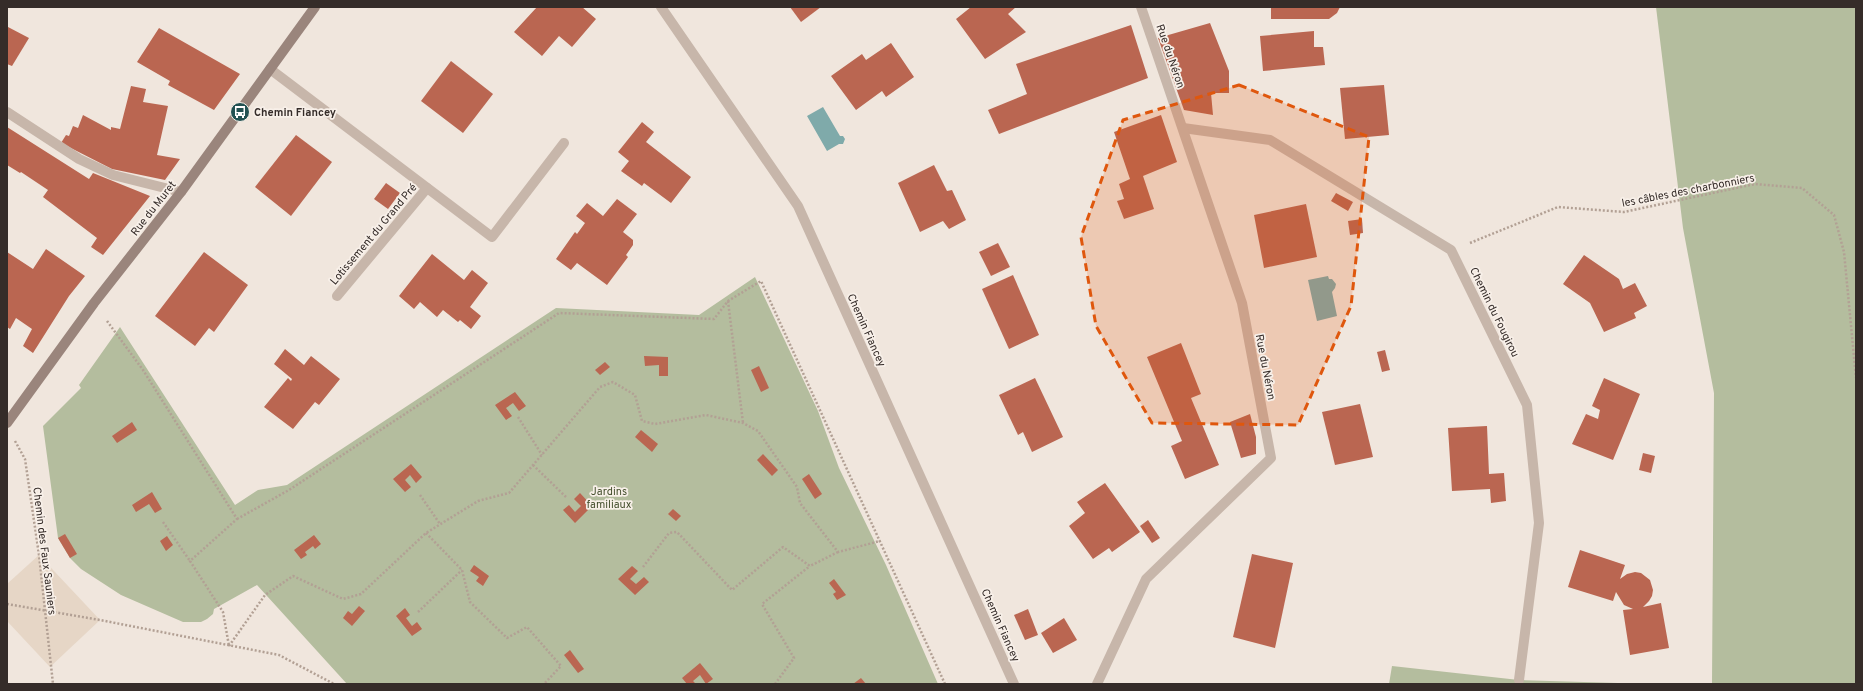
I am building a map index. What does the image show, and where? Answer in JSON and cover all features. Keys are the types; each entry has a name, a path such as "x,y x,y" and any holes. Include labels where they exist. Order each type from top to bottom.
{"street":[{"name":"Rue du Muret","path":"7,423 94,304 181,192 315,7"},
{"name":"Chemin Fiancey","path":"661,7 798,206 1014,684"},
{"name":"Rue du Néron","path":"1097,684 1146,579 1271,458 1242,303 1143,8"},
{"name":"Lotissement du Grand Pré","path":"270,69 492,237 564,143"},
{"path":"7,112 80,159 113,175 181,192"},
{"path":"1183,128 1270,140 1451,250"},
{"name":"Lotissement du Grand Pré","path":"337,296 427,188"},
{"name":"Chemin du Fougirou","path":"1451,250 1527,405 1539,523 1519,680"}],"path":[{"name":"les câbles des charbonniers","path":"1451,250 1558,207 1624,212 1755,184 1802,188 1834,215 1836,222 1844,252 1856,378"},
{"path":"190,561 237,519 289,490 559,313 714,319 728,301 761,281 945,684"},
{"path":"728,301 743,423"},
{"path":"94,304 143,370 237,519"},
{"path":"229,646 266,595 293,576 343,599 361,594 426,532 478,501 509,493 600,388 613,382 635,396 642,421 655,424 706,415 743,423 758,430 797,487 800,503 838,552"},
{"path":"518,417 542,455"},
{"name":"Chemin des Faux Sauniers","path":"14,438 25,459 39,555 53,684"},
{"path":"533,466 566,498"},
{"path":"420,496 440,524"},
{"path":"163,522 224,612 229,646"},
{"path":"426,532 462,570 470,602 507,638 527,627 561,666 544,684"},
{"path":"643,567 669,533 677,532 732,590 783,547 810,566"},
{"path":"775,684 794,658 762,604 810,566 838,552 880,541"},
{"path":"418,612 462,570"},
{"path":"7,604 279,655 334,684"}],"highlighted area":[{"path":"1239,85 1369,137 1351,306 1298,425 1152,423 1096,326 1081,237 1123,120"}],"green space":[{"path":"1656,7 1856,7 1856,684 1712,684 1714,393 1683,228"},
{"name":"Jardins familiaux","path":"755,277 818,411 839,468 886,565 938,684 347,684 257,585 214,609 213,614 201,622 183,622 121,595 81,569 70,558 58,538 43,426 81,388 79,385 120,327 235,505 258,490 287,485 556,308 699,315"},
{"path":"1392,666 1519,680 1652,684 1389,684"}],"shaded area":[{"path":"39,555 100,620 50,667 7,621 7,584"}],"water":[{"path":"823,107 840,136 843,136 845,139 843,144 839,144 827,151 807,116"},
{"path":"1328,276 1329,279 1332,279 1336,284 1332,292 1337,316 1317,321 1308,280"}],"building":[{"path":"537,7 582,7 596,19 572,47 559,36 542,56 514,32"},
{"path":"790,7 821,7 801,22"},
{"path":"971,7 1016,7 1008,14 1026,32 985,59 956,19"},
{"path":"1271,7 1340,7 1337,13 1329,19 1271,19"},
{"path":"1210,23 1229,71 1229,93 1211,93 1213,115 1184,110 1158,38"},
{"path":"1131,25 1148,78 999,134 988,110 1027,94 1016,64"},
{"path":"8,27 29,38 12,66 7,64"},
{"path":"159,28 240,74 214,110 168,85 170,81 137,62"},
{"path":"1314,31 1314,47 1323,47 1325,65 1263,71 1260,36"},
{"path":"891,43 914,77 886,97 882,91 856,110 831,76 862,54 866,60"},
{"path":"451,61 493,94 463,133 421,101"},
{"path":"1384,85 1389,135 1345,139 1340,88"},
{"path":"131,86 146,89 143,102 168,106 157,155 180,159 165,180 112,169 61,143 66,135 69,136 73,126 78,128 83,115 111,130 111,127 120,129"},
{"path":"1161,115 1177,162 1143,176 1154,209 1124,219 1117,201 1124,199 1119,184 1130,179 1114,132"},
{"path":"642,122 654,132 646,142 691,177 671,203 644,183 642,186 621,171 629,161 618,152"},
{"path":"7,127 89,179 93,173 150,196 103,255 91,247 97,238 43,197 48,190 21,172 20,173 7,165"},
{"path":"296,135 332,162 291,216 255,187"},
{"path":"934,165 947,191 952,190 966,220 949,229 943,221 920,232 898,183"},
{"path":"386,183 400,193 388,209 374,199"},
{"path":"1336,193 1353,202 1348,211 1331,201"},
{"path":"617,199 637,214 623,232 633,240 633,245 626,255 628,257 607,285 577,263 571,270 556,259 575,232 577,234 585,223 576,216 587,203 603,216"},
{"path":"1306,204 1317,257 1264,268 1254,215"},
{"path":"1362,219 1363,233 1350,235 1348,221"},
{"path":"998,243 1010,267 991,276 979,252"},
{"path":"46,249 85,276 69,296 33,353 23,346 32,329 16,318 10,329 7,327 7,252 33,269"},
{"path":"204,252 248,285 214,332 209,328 195,346 155,316"},
{"path":"432,254 464,280 472,270 488,283 470,307 481,316 471,329 460,320 458,322 443,310 437,317 420,302 414,309 399,296"},
{"path":"1584,255 1619,279 1623,289 1635,283 1647,306 1634,313 1636,318 1604,332 1590,303 1563,284"},
{"path":"1013,275 1039,335 1009,349 982,289"},
{"path":"1181,343 1201,394 1191,398 1219,465 1185,479 1171,446 1182,441 1147,357"},
{"path":"285,349 304,365 311,356 340,379 319,405 315,402 293,429 264,407 288,378 291,381 292,379 274,364"},
{"path":"1385,350 1390,370 1382,372 1377,352"},
{"path":"644,356 668,357 668,376 659,376 659,365 645,366"},
{"path":"605,362 610,367 600,375 595,370"},
{"path":"759,366 769,388 761,392 751,370"},
{"path":"1035,378 1063,437 1032,452 1023,432 1018,435 999,395"},
{"path":"1604,378 1640,394 1613,460 1572,444 1586,414 1598,419 1600,410 1592,406"},
{"path":"515,392 526,406 519,411 513,403 506,408 512,416 506,420 495,405"},
{"path":"1360,404 1373,457 1335,465 1322,412"},
{"path":"1250,414 1256,437 1256,454 1241,458 1230,422"},
{"path":"132,422 137,430 117,443 112,436"},
{"path":"1487,426 1489,474 1504,473 1506,501 1491,503 1490,489 1452,491 1448,428"},
{"path":"641,430 658,444 652,452 635,437"},
{"path":"1643,453 1655,456 1651,473 1639,470"},
{"path":"763,454 778,470 772,476 757,460"},
{"path":"411,464 422,477 416,483 410,475 405,480 411,487 405,492 393,479"},
{"path":"809,474 822,494 815,499 802,479"},
{"path":"1105,483 1140,532 1112,552 1109,548 1093,559 1069,526 1085,513 1077,502"},
{"path":"152,492 162,509 155,513 149,504 136,512 132,505"},
{"path":"580,493 592,506 575,523 563,510 569,505 575,512 581,506 574,499"},
{"path":"673,509 681,516 676,521 668,514"},
{"path":"1148,520 1160,538 1152,543 1140,526"},
{"path":"65,534 77,554 70,558 58,538"},
{"path":"314,535 321,544 315,549 313,546 305,552 307,555 301,559 294,550"},
{"path":"167,536 173,545 166,551 160,541"},
{"path":"1580,550 1625,565 1620,579 1627,574 1635,572 1641,573 1650,580 1653,590 1652,596 1643,607 1661,603 1669,648 1630,655 1623,610 1633,609 1624,605 1616,592 1613,601 1568,587"},
{"path":"1252,554 1293,563 1275,648 1233,637"},
{"path":"474,565 489,576 483,586 476,581 479,577 470,571"},
{"path":"632,566 638,571 630,579 636,584 644,577 649,582 635,595 618,579"},
{"path":"834,579 846,595 837,600 833,594 836,592 829,583"},
{"path":"359,606 365,611 352,626 343,618 348,611 352,614"},
{"path":"405,608 410,615 406,618 412,626 417,622 422,629 412,636 396,616"},
{"path":"1028,609 1038,635 1025,640 1014,615"},
{"path":"1064,618 1077,640 1053,653 1041,633"},
{"path":"570,650 584,669 578,673 564,655"},
{"path":"700,663 713,679 706,684 700,675 693,681 696,684 687,684 682,678"},
{"path":"861,678 866,684 853,684"}],"place":[{"name":"Chemin Fiancey","path":"240,112"}]}
